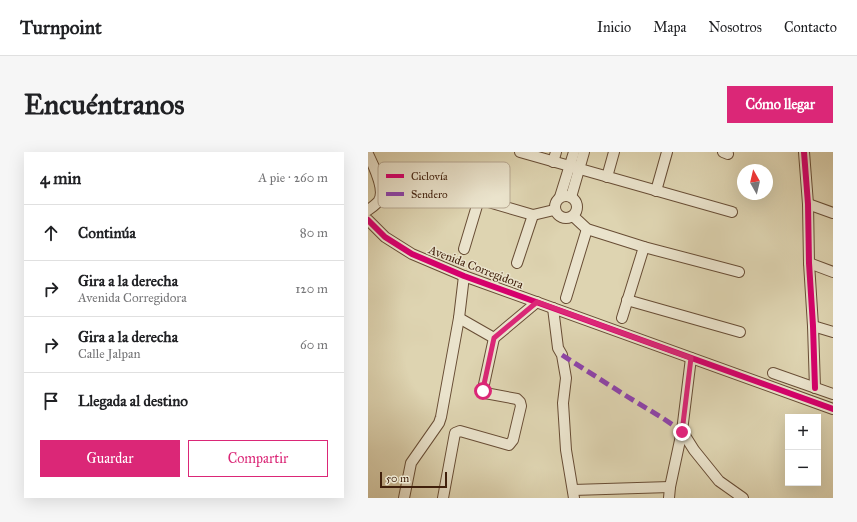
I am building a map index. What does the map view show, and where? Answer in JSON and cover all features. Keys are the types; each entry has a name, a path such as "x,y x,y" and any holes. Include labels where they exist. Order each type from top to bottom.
{"street":[{"path":"520,152 555,157 574,167 732,212"},
{"path":"571,197 574,152"},
{"path":"560,197 571,197 574,199 577,206 576,213 570,218 559,217 554,210 555,203 560,197 574,167 584,152"},
{"path":"607,177 614,152"},
{"path":"656,191 667,152"},
{"path":"804,152 808,204 809,263 816,388"},
{"path":"368,154 378,176"},
{"path":"368,210 378,202"},
{"path":"808,204 833,213"},
{"path":"464,249 476,208"},
{"path":"509,208 533,215 554,210"},
{"path":"517,263 533,215"},
{"path":"573,216 587,229 644,247 738,272"},
{"name":"Avenida Corregidora","path":"368,220 385,237 412,254 464,276 833,409"},
{"path":"566,298 587,229"},
{"path":"622,318 644,247"},
{"path":"809,263 833,272"},
{"path":"404,498 411,463 439,423 441,417 459,318 464,276"},
{"path":"627,300 740,332"},
{"path":"443,498 455,433 460,431 509,444 513,440 521,406 520,402 517,399 484,393 483,389 494,338 537,302"},
{"path":"554,308 558,348 562,355 566,378 563,403 566,450 573,494 604,494 670,487"},
{"path":"459,318 494,338"},
{"path":"813,326 833,332"},
{"path":"669,498 682,432 691,358"},
{"path":"773,373 833,394"},
{"path":"682,432 694,450 719,481 743,498"}],"marked path":[{"path":"562,355 682,431"}],"cycle path":[{"path":"804,152 808,204 809,263 815,388"},
{"path":"368,220 385,237 412,254 464,276 833,409"}],"route":[{"path":"483,391 494,338 537,302 691,358 682,432"}]}
